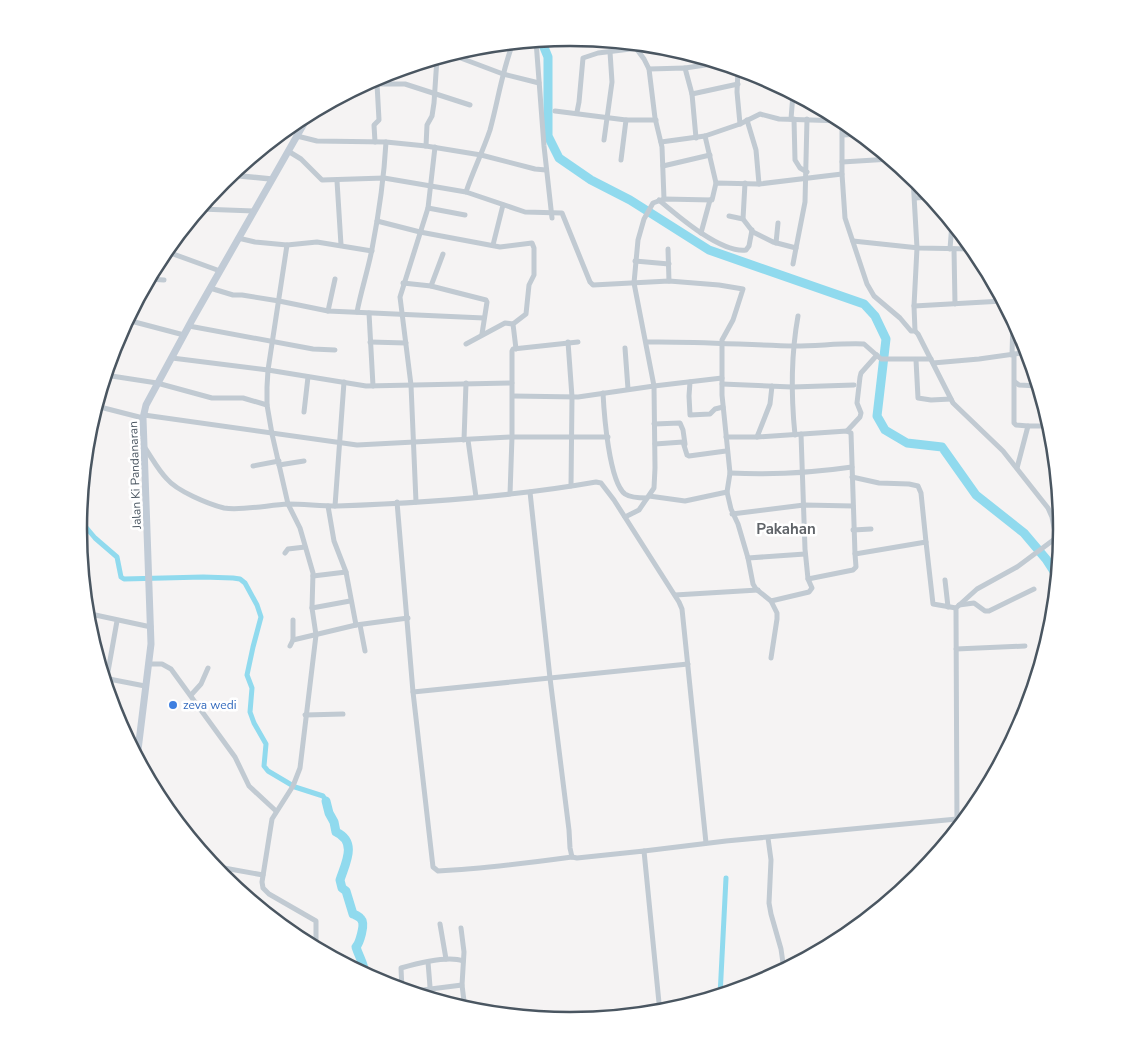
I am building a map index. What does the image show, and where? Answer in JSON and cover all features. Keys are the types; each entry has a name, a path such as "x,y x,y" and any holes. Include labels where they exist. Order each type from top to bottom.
{"main road":[{"name":"Jalan Ki Pandanaran","path":"138,746 149,664 151,627 144,417 147,403 271,179 301,129"}],"street":[{"path":"536,47 551,214"},
{"path":"577,112 581,90 582,58 622,49"},
{"path":"466,192 482,155 511,50"},
{"path":"625,518 639,510 654,488 654,386 634,283 635,261 644,219 658,201 663,166 649,69 638,51"},
{"path":"604,140 612,82 610,52"},
{"path":"463,59 503,74 539,82"},
{"path":"649,69 703,65"},
{"path":"426,146 427,125 432,116 435,94 437,66"},
{"path":"685,68 692,94 696,138"},
{"path":"738,77 740,124"},
{"path":"383,84 405,84 470,105"},
{"path":"692,94 738,84"},
{"path":"374,142 374,125 379,120 377,87"},
{"path":"793,101 795,160 806,175"},
{"path":"555,110 626,120 656,120"},
{"path":"661,142 705,136 740,124 760,114 779,119 826,120"},
{"path":"794,264 805,202 807,119"},
{"path":"621,160 626,120"},
{"path":"747,120 756,150 759,184"},
{"path":"295,133 317,141 386,142 434,147 482,155 535,169 546,170"},
{"path":"845,134 842,174 845,218 855,241 867,284 874,296 914,331 951,399 1017,468 1048,508 1053,520"},
{"path":"701,233 710,200 714,196 716,183 705,136"},
{"path":"356,312 372,250 384,178 386,142"},
{"path":"416,502 411,385 400,297 428,208 434,147"},
{"path":"288,150 301,159 321,180 337,181 384,178 466,192 533,213 562,213 592,284 597,286 668,281 742,288 743,294 732,320 723,335 722,344 723,407 726,451 730,473 727,492 732,514 738,524 748,558 753,584 771,601 777,613 778,619 771,658"},
{"path":"663,166 710,155"},
{"path":"844,162 881,160"},
{"path":"716,183 759,184 806,175 842,174"},
{"path":"241,176 271,179"},
{"path":"337,181 341,245"},
{"path":"743,219 745,183"},
{"path":"914,331 917,248 915,191"},
{"path":"915,198 921,198"},
{"path":"658,201 710,200"},
{"path":"658,201 701,233 729,248 740,251 746,250 749,246 752,230"},
{"path":"493,245 503,205"},
{"path":"428,208 465,215"},
{"path":"209,209 254,211"},
{"path":"729,216 743,219 752,230 776,243 796,248"},
{"path":"377,221 420,232 493,245 510,246 530,242 534,248 534,276 529,285 526,314 513,324 505,323 466,344"},
{"path":"776,243 778,223"},
{"path":"952,234 955,304"},
{"path":"238,238 255,242 287,245 308,241 372,250"},
{"path":"855,241 917,248 963,249"},
{"path":"287,245 268,370 267,405 288,504 300,528 313,576 312,608 316,635 300,768 293,786 272,819 263,875 263,888 269,894 316,921 316,940"},
{"path":"668,249 668,281"},
{"path":"173,254 220,271"},
{"path":"430,286 443,254"},
{"path":"635,261 668,264"},
{"path":"157,279 164,280"},
{"path":"328,311 335,280"},
{"path":"404,283 430,286 486,300 482,334"},
{"path":"210,288 233,295 279,301 328,311 484,318"},
{"path":"914,306 996,301"},
{"path":"368,313 373,386"},
{"path":"795,435 792,387 798,316"},
{"path":"134,322 184,335"},
{"path":"513,324 516,349"},
{"path":"189,326 313,349 335,350"},
{"path":"1013,338 1014,423 1016,425 1042,426"},
{"path":"646,342 675,341 794,346 864,344 882,358 955,362 1019,353"},
{"path":"370,342 406,343"},
{"path":"568,342 572,397 571,486"},
{"path":"510,494 513,396 512,351 578,342"},
{"path":"625,348 628,389"},
{"path":"172,358 268,370 356,385 512,383"},
{"path":"847,431 860,417 861,413 857,398 861,373 882,358"},
{"path":"916,360 918,398 932,400 951,399"},
{"path":"111,376 157,383 212,398 243,398 267,405"},
{"path":"304,412 308,377"},
{"path":"513,396 572,397 690,382 722,381 792,387 854,385"},
{"path":"335,506 344,382"},
{"path":"690,382 690,416 710,414 715,409 723,407"},
{"path":"1015,382 1019,385 1031,386"},
{"path":"466,383 466,440 476,497"},
{"path":"757,437 770,404 772,386"},
{"path":"603,393 611,465 616,481 624,493 635,497 681,501 727,492"},
{"path":"102,407 144,417 356,445 512,438 608,437"},
{"path":"654,424 680,423 688,456 726,451"},
{"path":"1017,468 1028,426"},
{"path":"726,437 757,437 847,431 851,433 853,530 856,567 853,570 808,579"},
{"path":"771,601 809,592 812,587 808,579 805,554 801,434"},
{"path":"655,444 681,442 685,444"},
{"path":"145,448 169,481 184,491 210,503 230,508 288,504 335,506 416,502 530,492 600,482 606,488 675,595 682,609 706,843"},
{"path":"253,466 304,461"},
{"path":"730,473 764,474 852,468"},
{"path":"852,477 918,486 921,493 932,603 934,605 957,607 974,603 985,611 989,611 1034,589"},
{"path":"606,488 616,481"},
{"path":"530,492 572,857"},
{"path":"397,502 426,811 435,870 524,864 706,843 957,819"},
{"path":"732,514 804,505 853,506"},
{"path":"328,506 334,541 346,572 350,601 364,651"},
{"path":"853,530 871,529"},
{"path":"957,819 957,607 977,588 1029,559 1053,541"},
{"path":"855,554 926,542"},
{"path":"285,553 288,549 305,547"},
{"path":"748,558 805,554"},
{"path":"313,576 346,572"},
{"path":"945,580 948,607"},
{"path":"675,595 758,590"},
{"path":"312,608 350,601"},
{"path":"95,615 151,627"},
{"path":"292,640 358,625 408,618"},
{"path":"290,646 294,620"},
{"path":"109,674 117,621"},
{"path":"956,649 1024,646"},
{"path":"149,664 162,664 169,667 236,758 250,786 276,811"},
{"path":"414,692 688,664"},
{"path":"191,695 201,684 208,668"},
{"path":"110,678 146,686"},
{"path":"305,715 343,714"},
{"path":"768,838 771,860 771,914 783,963"},
{"path":"644,851 659,1004"},
{"path":"225,868 263,875"},
{"path":"440,924 446,959"},
{"path":"460,928 464,952 462,985 464,1000"},
{"path":"402,982 401,968 446,959 463,961"},
{"path":"428,962 430,989"},
{"path":"424,990 462,985"}],"waterway":[{"path":"544,47 548,57 548,136 559,158 591,180 630,200 709,250 864,304 875,316 886,339 877,416 885,430 907,443 942,447 976,495 1024,533 1051,567"},
{"path":"87,529 117,557 121,577 124,579 203,577 233,578 240,579 245,583 261,617 247,675 252,688 250,712 266,744 264,766 268,771 295,787 323,796 326,801"},
{"path":"326,801 336,832 347,841 347,860 340,880 342,888 346,891 353,914 359,917 363,925 362,934 356,947 364,966"},
{"path":"720,988 726,878"}],"place":[{"name":"zeva wedi","path":"173,705"}],"district":[{"name":"Pakahan","path":"786,529"}]}
